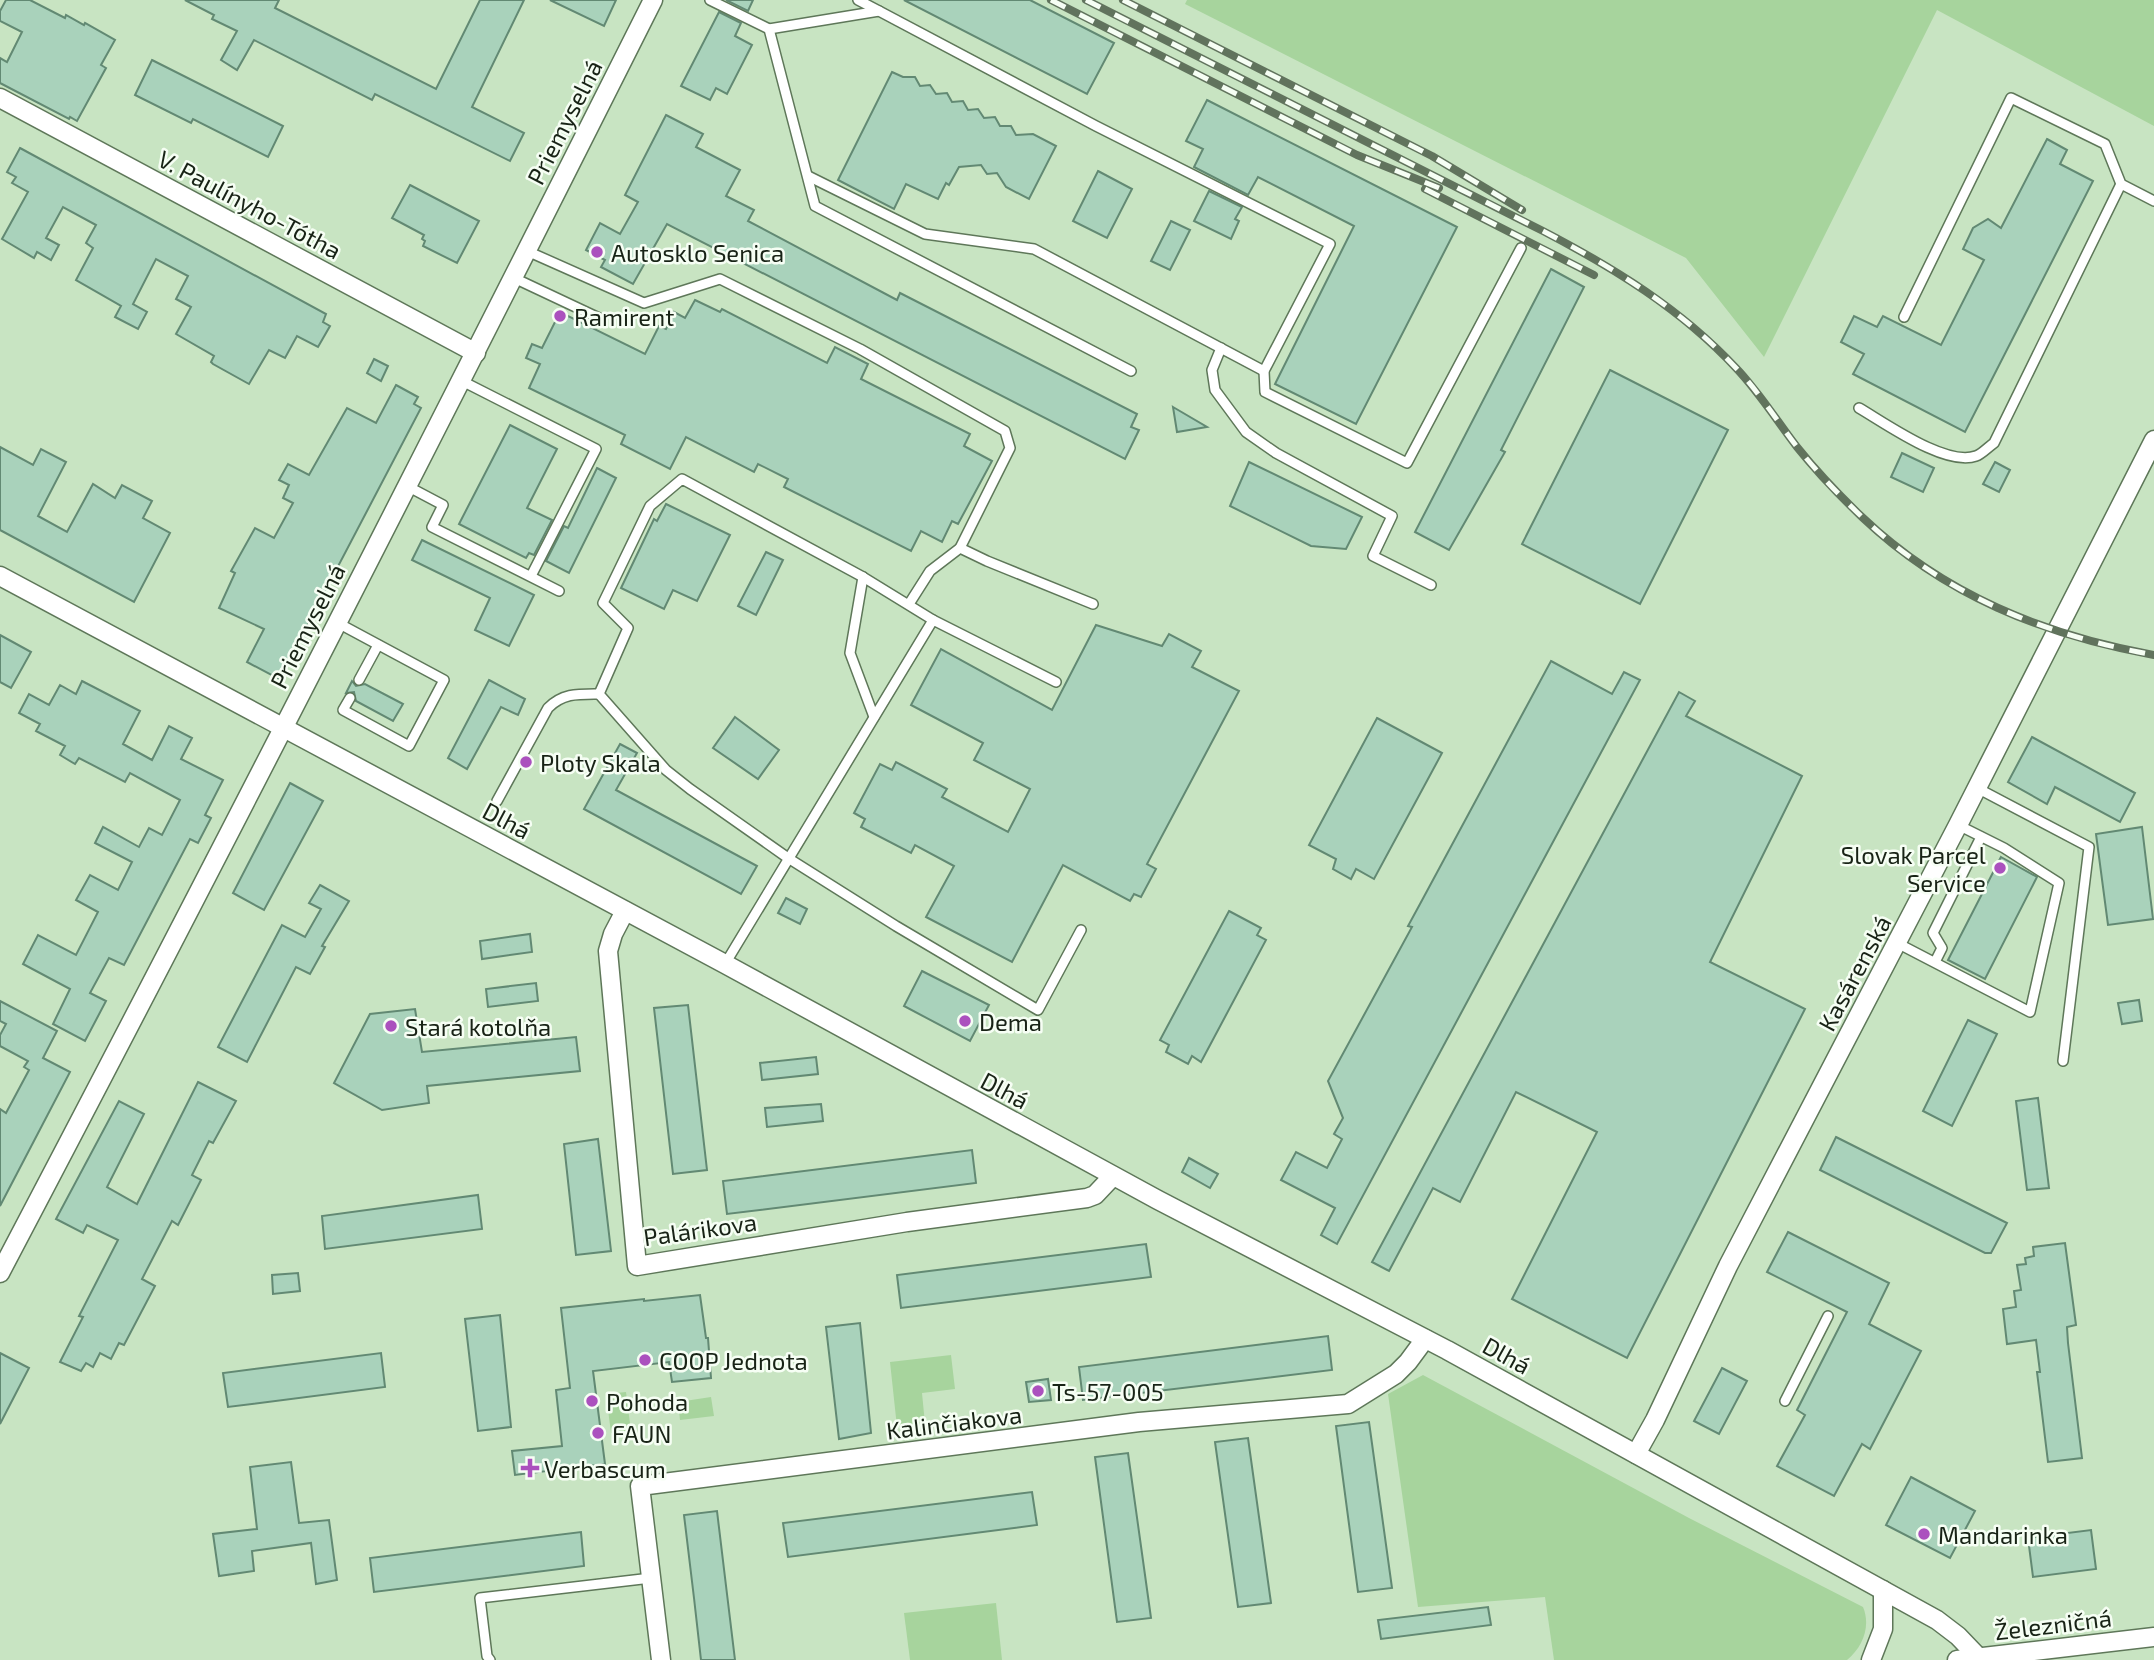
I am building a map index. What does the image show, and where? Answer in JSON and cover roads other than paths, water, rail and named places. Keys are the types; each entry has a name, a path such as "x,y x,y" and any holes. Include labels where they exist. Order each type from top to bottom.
{"street":[{"name":"Priemyselná","path":"0,1273 476,353 653,0"},
{"name":"V. Paulínyho-Tótha","path":"0,98 476,353"},
{"name":"Kasárenská","path":"1636,1454 1655,1420 1728,1266 1898,943 2154,440"},
{"name":"Dlhá","path":"0,576 725,964 1113,1176 1425,1339 1636,1454 1937,1620 1981,1659"},
{"name":"Palárikova","path":"625,911 608,951 637,1266 906,1222 1087,1198 1095,1195 1113,1176"},
{"name":"Kalinčiakova","path":"660,1660 640,1486 1139,1422 1348,1404 1396,1374 1408,1363 1425,1339"},
{"path":"1871,1660 1883,1629 1883,1590"},
{"name":"Železničná","path":"1957,1660 2154,1637"}],"lane":[{"path":"710,0 769,29 879,10"},
{"path":"858,0 1096,126 1330,244 1264,371 1265,392 1407,463 1521,248"},
{"path":"769,29 815,206 1131,371"},
{"path":"1904,317 2011,98 2105,144 2121,184 2154,201"},
{"path":"808,176 925,234 1034,249 1264,371"},
{"path":"1859,408 1935,451 1957,458 1976,456 1994,443 2121,184"},
{"path":"527,251 644,303 720,279 860,349 1005,431 1010,448 960,548 930,571 909,604"},
{"path":"514,278 599,318"},
{"path":"1221,348 1212,370 1215,390 1246,432 1276,453 1392,516 1373,556 1431,585"},
{"path":"461,381 596,449 531,576"},
{"path":"599,694 628,628 603,603 650,506 682,478 863,577 933,620 1056,682"},
{"path":"407,486 443,505 432,527 559,591"},
{"path":"960,548 1093,604"},
{"path":"863,577 850,653 874,717"},
{"path":"725,964 933,620"},
{"path":"336,622 444,680 409,746 343,710 350,698"},
{"path":"359,680 378,645"},
{"path":"497,801 548,708 556,699 568,695 599,694"},
{"path":"599,694 666,770 690,789 788,858 1038,1010 1081,930"},
{"path":"1977,788 2089,848 2063,1061"},
{"path":"1898,943 2030,1012 2059,883 2004,848 1958,825"},
{"path":"1935,962 1942,948 1933,933 1981,837"},
{"path":"1785,1401 1828,1316"},
{"path":"490,1660 487,1656 480,1598 651,1578"}],"railway":[{"path":"1051,0 1357,155 1439,188"},
{"path":"1086,0 1543,231 1646,291 1693,327 1744,377 1812,465 1862,517 1894,545 1961,590 2035,623 2113,647 2154,655"},
{"path":"1123,0 1432,156 1522,210"},
{"path":"1425,189 1594,275"}],"place":[{"name":"Autosklo Senica","path":"597,252"},
{"name":"Ramirent","path":"560,316"},
{"name":"Ploty Skala","path":"526,762"},
{"name":"Slovak Parcel Service","path":"2000,868"},
{"name":"Dema","path":"965,1021"},
{"name":"Stará kotolňa","path":"391,1026"},
{"name":"COOP Jednota","path":"645,1360"},
{"name":"Ts-57-005","path":"1038,1391"},
{"name":"Pohoda","path":"592,1401"},
{"name":"FAUN","path":"598,1433"},
{"name":"Verbascum","path":"530,1468"},
{"name":"Mandarinka","path":"1924,1534"}]}
